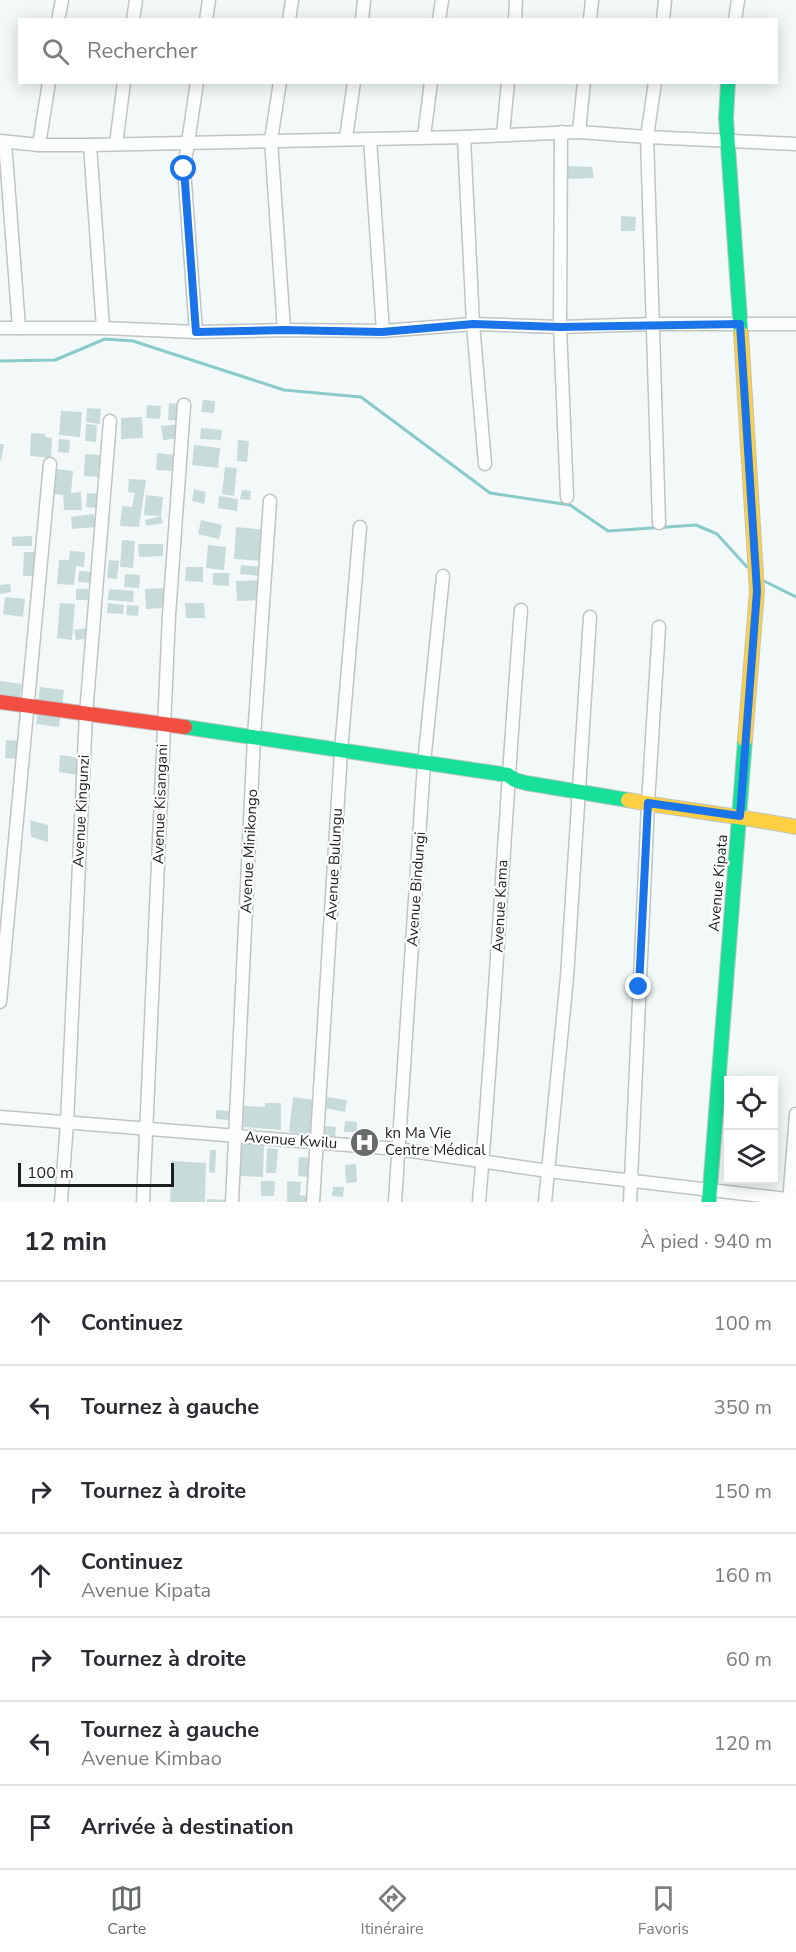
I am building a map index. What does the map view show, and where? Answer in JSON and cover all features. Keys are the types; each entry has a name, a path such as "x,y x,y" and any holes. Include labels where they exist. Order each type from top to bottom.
{"street":[{"path":"58,18 62,0"},
{"path":"133,18 136,0"},
{"path":"206,18 209,0"},
{"path":"289,18 292,0"},
{"path":"362,18 364,0"},
{"path":"439,18 442,0"},
{"path":"514,18 516,0"},
{"path":"590,18 592,0"},
{"path":"663,18 665,0"},
{"path":"735,18 738,0"},
{"path":"39,146 49,84"},
{"path":"116,144 124,84"},
{"path":"196,332 184,169 197,84"},
{"path":"280,84 271,140 284,330"},
{"path":"346,138 354,84"},
{"path":"424,136 431,84"},
{"path":"503,134 508,84"},
{"path":"579,132 584,84"},
{"path":"655,84 647,138 659,523"},
{"name":"Avenue Kipata","path":"710,1196 757,591 725,106 728,84"},
{"path":"561,132 560,327 567,497"},
{"path":"19,328 2,142 39,146 424,136 464,137 579,132 647,138 796,144"},
{"path":"464,137 473,324 485,464"},
{"path":"370,139 382,332"},
{"path":"90,145 103,328"},
{"path":"0,328 103,328 196,332 284,330 382,332 473,324 560,327 654,324 796,324"},
{"name":"Avenue Kisangani","path":"143,1202 163,724 184,405"},
{"name":"Avenue Kingunzi","path":"61,1202 67,1123 86,714 110,421"},
{"path":"0,1002 50,464"},
{"name":"Avenue Minikongo","path":"232,1202 237,1136 254,737 270,501"},
{"name":"Avenue Bulungu","path":"313,1202 341,751 360,527"},
{"name":"Avenue Bindungi","path":"394,1202 424,763 443,576"},
{"name":"Avenue Kama","path":"479,1202 521,610"},
{"path":"545,1202 567,977 590,617"},
{"path":"630,1202 648,803 659,627"},
{"path":"0,702 508,775 526,783 740,816 796,827"},
{"path":"791,1200 796,1114"},
{"name":"Avenue Kwilu","path":"0,1117 398,1149 631,1181 710,1196 791,1200"}],"building":[{"path":"566,166 592,167 594,178 566,179"},
{"path":"621,216 636,217 635,231 621,231"},
{"path":"203,400 215,401 214,413 201,412"},
{"path":"169,403 180,404 179,421 168,420"},
{"path":"147,405 161,406 160,419 146,418"},
{"path":"87,408 101,409 100,424 86,422"},
{"path":"61,411 82,412 80,437 59,435"},
{"path":"142,417 143,438 121,439 121,418"},
{"path":"86,424 97,425 96,442 85,441"},
{"path":"180,424 181,438 163,440 161,426"},
{"path":"201,428 222,430 221,440 200,439"},
{"path":"31,433 46,434 45,437 52,438 51,458 30,456"},
{"path":"59,439 70,440 69,453 58,452"},
{"path":"238,440 249,441 247,462 237,461"},
{"path":"0,444 4,444 1,461 0,461"},
{"path":"194,445 220,448 218,468 192,465"},
{"path":"157,453 175,455 174,471 156,470"},
{"path":"85,454 100,455 98,477 84,476"},
{"path":"225,467 237,468 234,496 222,494"},
{"path":"56,469 73,471 71,493 81,492 82,510 64,510 63,495 54,494"},
{"path":"129,479 146,480 139,527 120,526 122,506 132,507 135,493 128,492"},
{"path":"194,489 206,492 204,504 192,501"},
{"path":"242,490 251,491 250,500 240,499"},
{"path":"87,493 99,494 98,508 86,507"},
{"path":"146,495 163,497 161,516 144,515"},
{"path":"219,496 238,499 237,511 218,508"},
{"path":"94,514 95,527 72,529 71,517"},
{"path":"161,516 163,523 146,526 145,520"},
{"path":"201,520 222,525 219,539 198,534"},
{"path":"236,527 268,530 265,561 234,559"},
{"path":"32,536 32,546 12,546 12,537"},
{"path":"122,540 135,541 133,568 120,567"},
{"path":"138,544 163,544 163,556 139,557"},
{"path":"208,545 226,547 224,570 206,568"},
{"path":"70,551 85,552 84,567 76,566 74,585 57,584 59,560 69,560"},
{"path":"24,552 35,552 37,576 23,576"},
{"path":"109,560 119,561 117,579 107,578"},
{"path":"241,565 261,567 260,576 240,574"},
{"path":"186,567 203,567 203,582 185,581"},
{"path":"79,571 92,572 91,583 78,582"},
{"path":"213,573 229,573 229,586 213,585"},
{"path":"125,574 140,575 139,588 124,587"},
{"path":"264,580 265,600 237,601 236,581"},
{"path":"10,584 11,592 0,594 0,585"},
{"path":"164,588 165,608 146,609 145,589"},
{"path":"76,589 88,589 88,600 76,600"},
{"path":"109,589 134,591 133,602 108,600"},
{"path":"5,597 25,599 23,617 3,614"},
{"path":"60,603 75,604 72,640 57,638"},
{"path":"108,603 124,605 123,614 107,613"},
{"path":"185,603 204,603 205,618 186,618"},
{"path":"127,605 139,606 138,616 126,615"},
{"path":"88,628 89,638 76,640 74,630"},
{"path":"0,681 22,684 20,697 0,694"},
{"path":"40,687 64,690 62,705 38,701"},
{"path":"38,711 61,713 59,727 36,724"},
{"path":"6,740 22,741 21,759 5,758"},
{"path":"60,755 80,758 78,775 59,772"},
{"path":"30,820 48,825 48,842 31,837"},
{"path":"293,1097 314,1100 310,1135 289,1132"},
{"path":"326,1097 347,1100 345,1112 324,1108"},
{"path":"265,1103 281,1103 281,1130 243,1127 244,1106 265,1107"},
{"path":"216,1110 230,1111 230,1120 216,1119"},
{"path":"345,1121 357,1122 357,1132 344,1132"},
{"path":"324,1126 336,1127 335,1137 323,1136"},
{"path":"241,1142 264,1143 263,1177 240,1176"},
{"path":"267,1148 278,1149 276,1173 266,1173"},
{"path":"210,1150 216,1150 215,1173 209,1172"},
{"path":"299,1157 310,1158 309,1177 298,1176"},
{"path":"172,1161 206,1163 205,1202 170,1202"},
{"path":"356,1164 357,1182 346,1183 345,1165"},
{"path":"261,1181 275,1181 274,1196 261,1196"},
{"path":"287,1181 301,1182 300,1195 310,1196 310,1202 287,1202"},
{"path":"333,1187 344,1187 343,1197 332,1196"},
{"path":"207,1199 228,1200 228,1202 207,1202"}],"waterway":[{"path":"0,361 55,360 105,339 133,341 284,390 361,397 490,493 570,505 608,531 696,525 717,534 747,567"},
{"path":"764,581 796,597"}],"traffic: fast":[{"path":"728,84 726,118 741,333"},
{"path":"185,727 508,775 526,783 628,800"},
{"path":"709,1202 745,740"}],"traffic: slow":[{"path":"741,333 757,591 745,740"},
{"path":"628,800 796,827"}],"traffic: jam":[{"path":"0,702 185,727"}],"place":[{"name":"kn Ma Vie Centre Médical","path":"364,1142"}],"route":[{"path":"184,169 196,332 284,330 382,332 473,324 560,327 740,324 757,591 740,816 648,803 639,987"}]}
